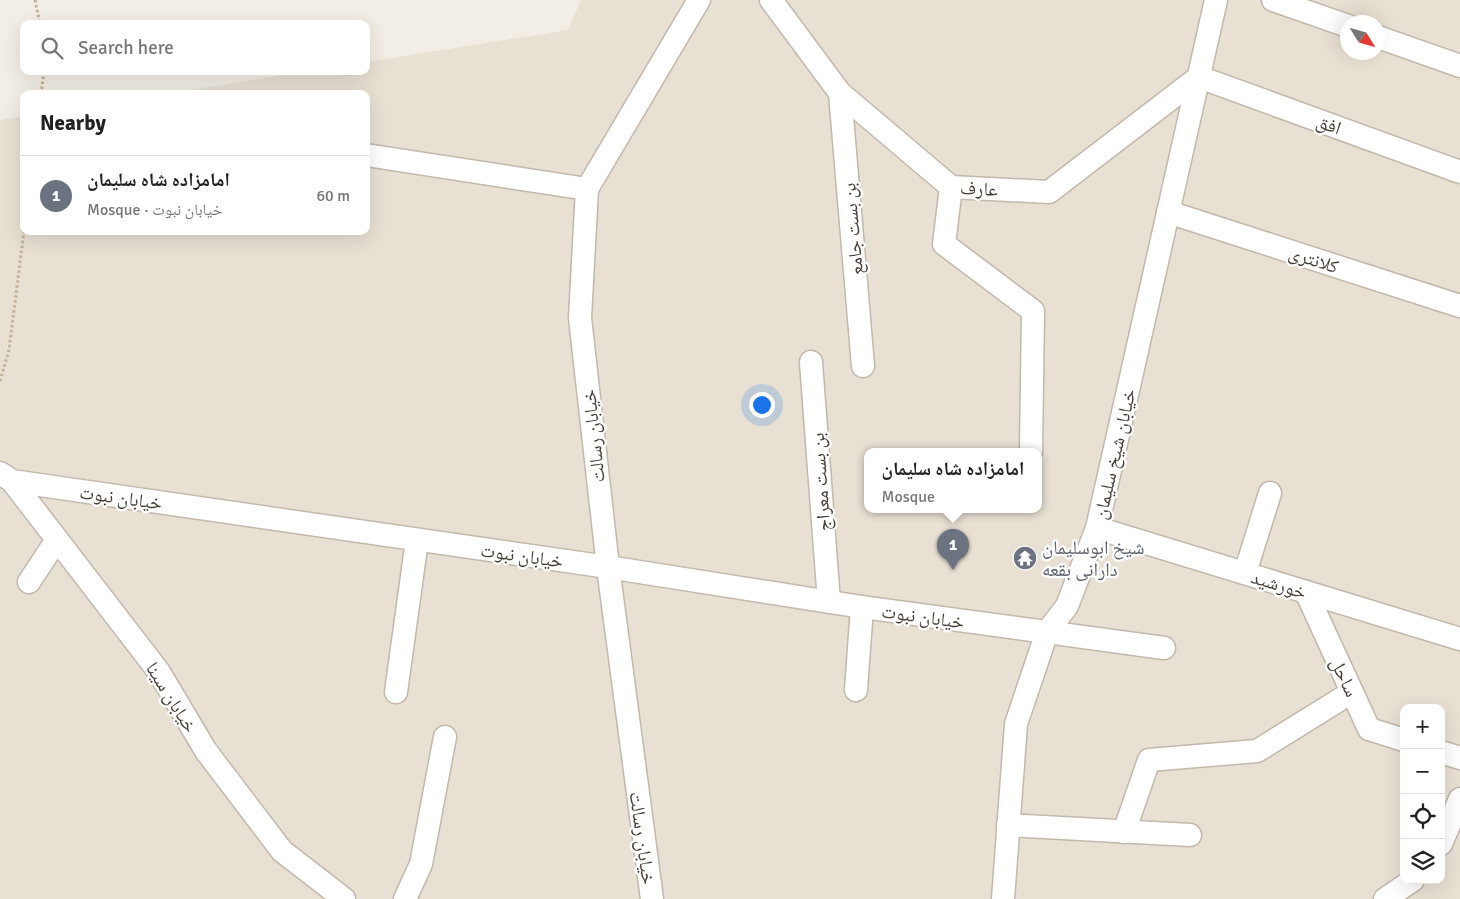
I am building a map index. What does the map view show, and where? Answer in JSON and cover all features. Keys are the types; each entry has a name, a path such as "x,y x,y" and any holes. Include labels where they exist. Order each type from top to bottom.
{"street":[{"name":"خیابان رسالت","path":"652,899 608,567 580,318 587,189 699,0"},
{"name":"عارف","path":"771,0 840,93 951,187 1049,192 1199,77"},
{"name":"خیابان شیخ سلیمان","path":"1003,899 1016,724 1047,632 1067,606 1097,528 1216,0"},
{"path":"1273,0 1340,23"},
{"path":"1385,39 1460,66"},
{"name":"افق","path":"1199,77 1460,172"},
{"name":"بن بست جامع","path":"840,93 863,366"},
{"path":"370,156 587,189"},
{"path":"951,187 944,244 1032,311 1031,448"},
{"name":"کلانتری","path":"1168,212 1460,306"},
{"name":"بن بست معراج","path":"811,362 829,602"},
{"name":"خیابان نبوت","path":"6,477 862,607 1164,648"},
{"name":"خیابان سینا","path":"6,477 159,672 206,751 282,851 344,899"},
{"path":"1244,573 1270,493"},
{"name":"خورشید","path":"1097,528 1460,640"},
{"path":"396,692 417,540"},
{"path":"29,582 56,541"},
{"name":"ساحل","path":"1306,592 1369,729 1400,739"},
{"path":"856,690 862,607"},
{"path":"1124,832 1149,760 1257,751 1352,692"},
{"path":"405,899 420,864 445,737"},
{"path":"1445,753 1460,758"},
{"path":"1443,839 1460,799"},
{"path":"1008,824 1190,835"},
{"path":"1385,899 1407,884"}],"path":[{"path":"35,0 39,20"},
{"path":"42,90 43,75"},
{"path":"0,381 9,350 23,235"}],"shaded area":[{"path":"581,0 1460,0 1460,899 0,899 0,120 20,117 20,235 370,235 370,90 191,90 282,75 370,75 370,61 568,30"}],"place":[{"name":"شیخ ابوسلیمان دارانی بقعه","path":"1025,558"},
{"name":"امامزاده شاه سلیمان","path":"953,570"}]}
